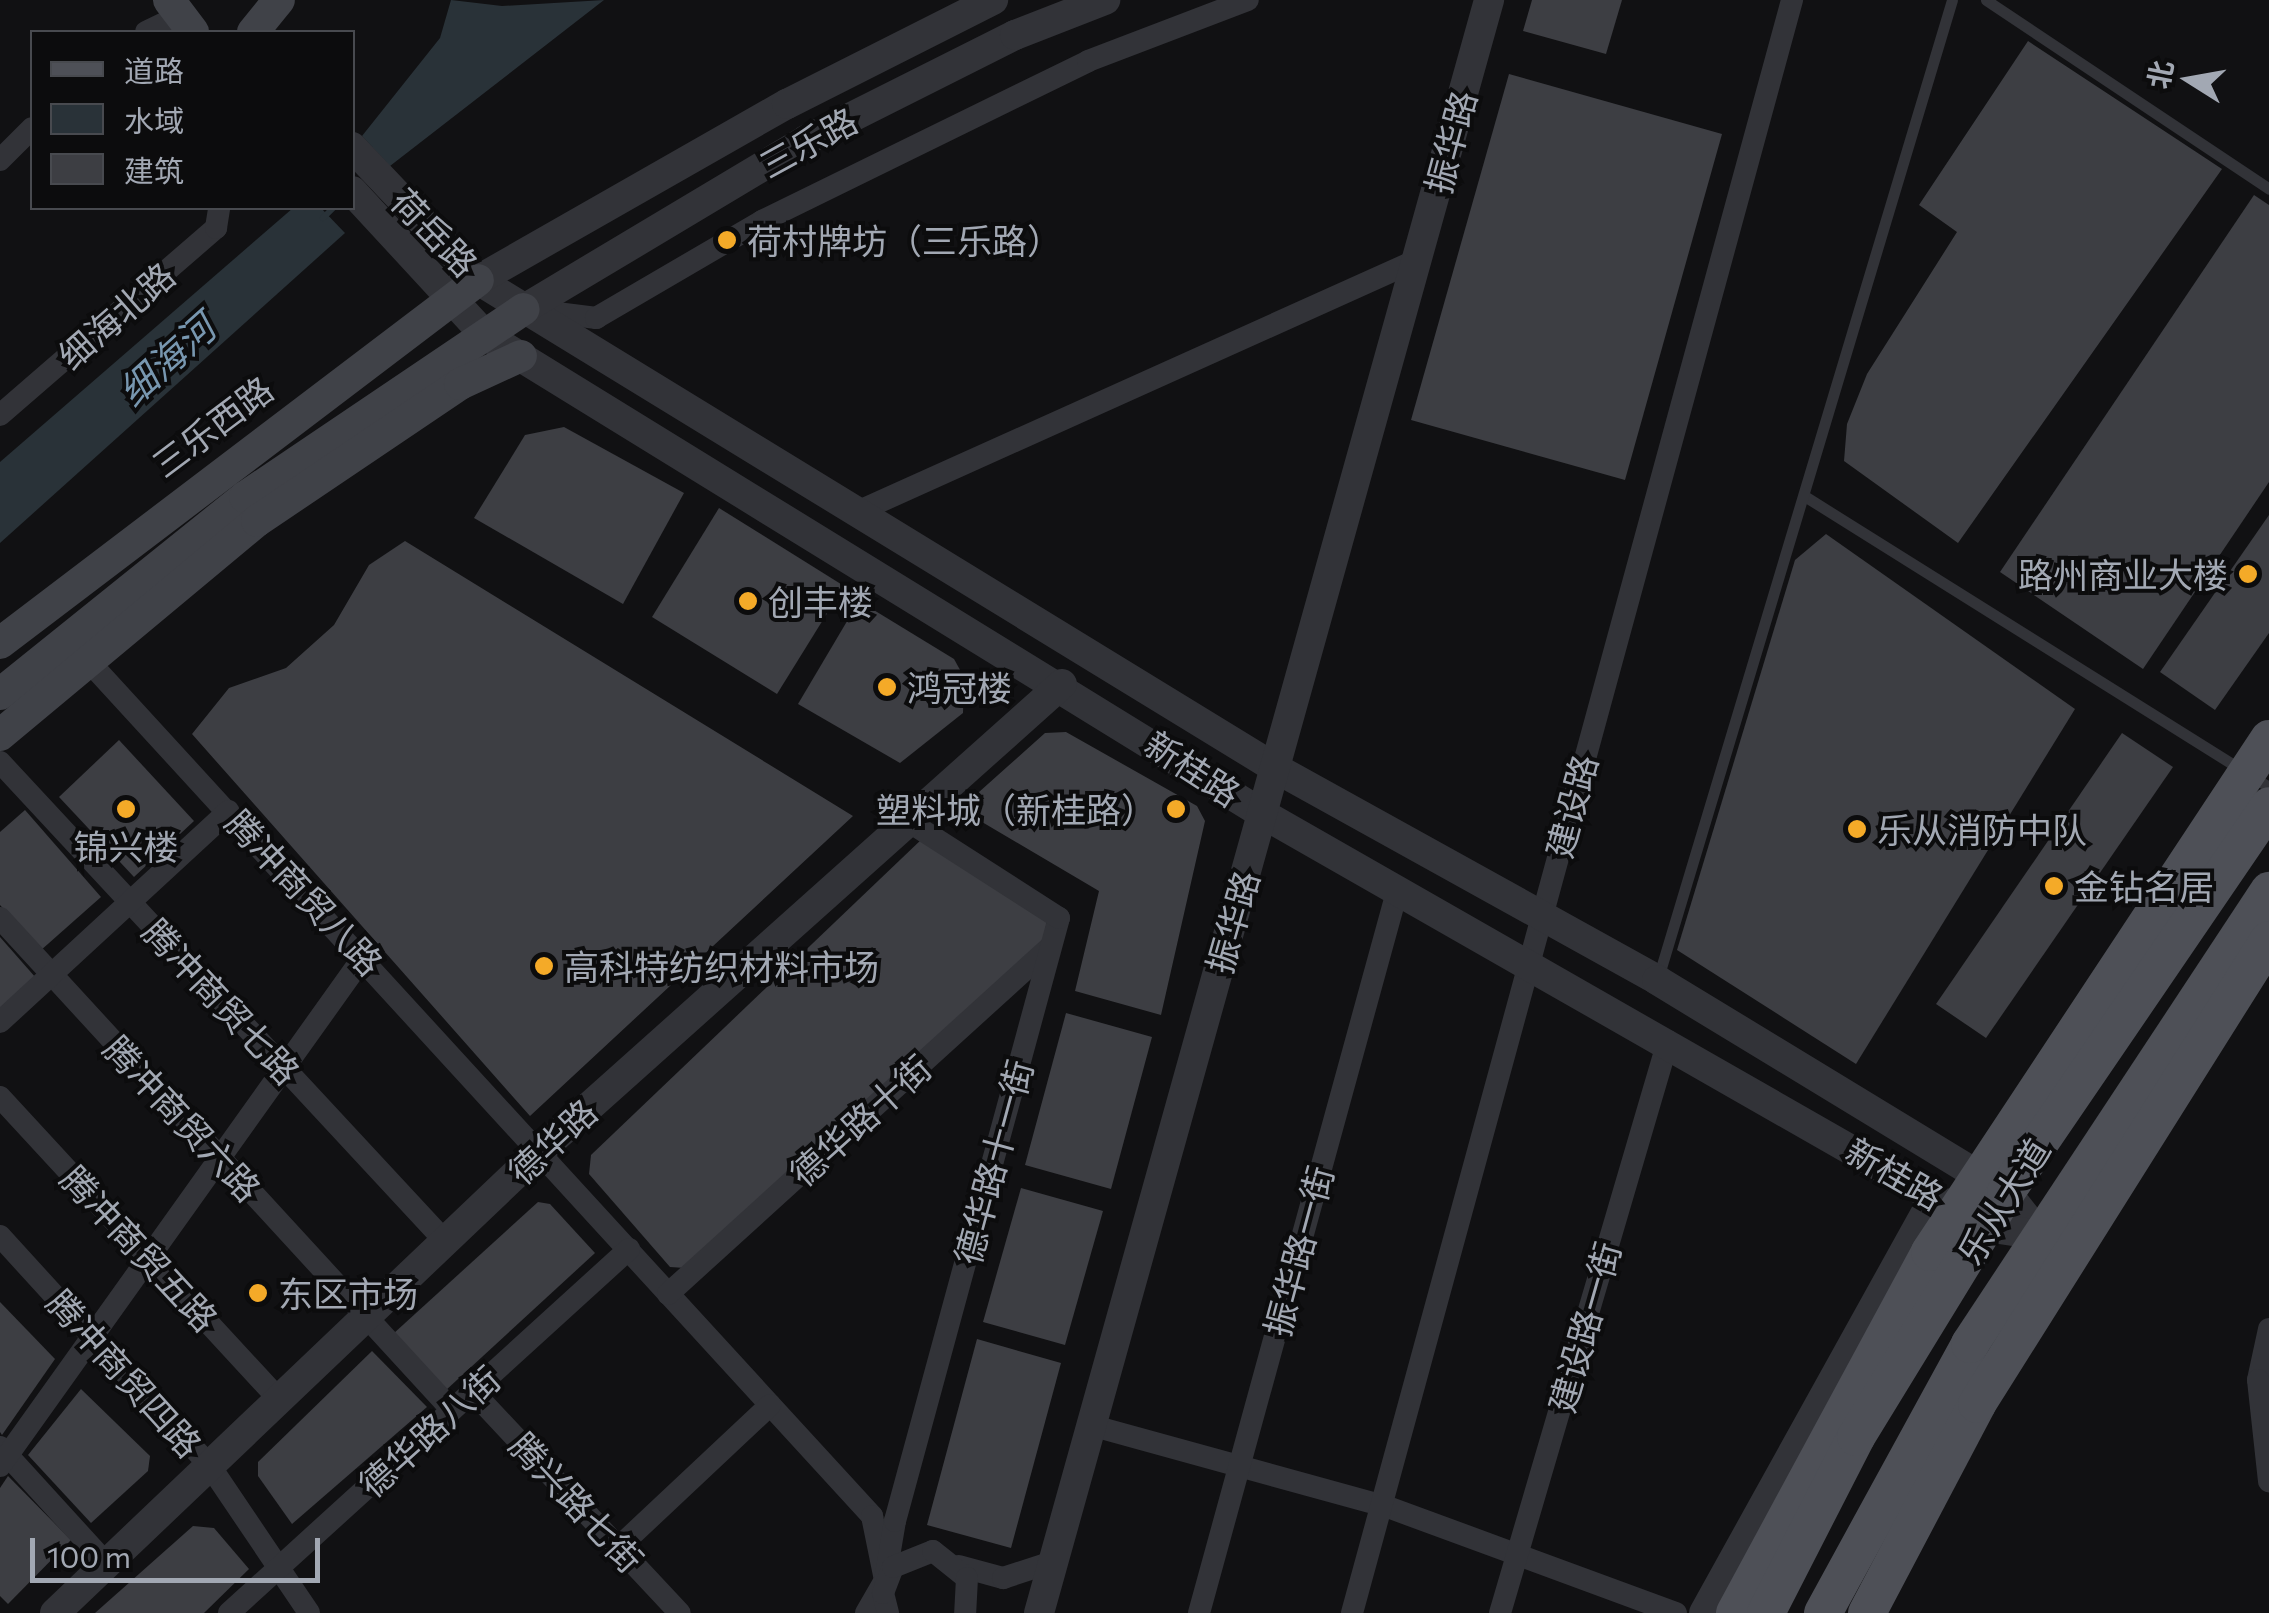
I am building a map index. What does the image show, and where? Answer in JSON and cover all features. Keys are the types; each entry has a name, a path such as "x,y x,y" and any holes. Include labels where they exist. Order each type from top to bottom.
{"main road":[{"name":"三乐西路","path":"0,643 478,280"},
{"path":"0,735 78,649 245,497 524,309"},
{"path":"0,694 78,649 256,521 460,384 521,356"},
{"path":"1993,1184 2257,780 2269,739"},
{"name":"乐从大道","path":"1766,1613 1856,1437 1960,1211 1993,1184 2269,806"},
{"name":"乐从大道","path":"1823,1613 1970,1344 2269,891"},
{"path":"1867,1613 1977,1404 2269,940"},
{"path":"1735,1613 1792,1497 1960,1211"}],"street":[{"name":"三乐路","path":"478,280 787,104 993,0"},
{"name":"三乐路","path":"524,309 806,140 1015,35 1105,0"},
{"path":"524,309 596,318 762,221 1088,61 1248,0"},
{"name":"振华路","path":"1039,1613 1489,0"},
{"name":"建设路","path":"1352,1613 1792,0"},
{"path":"150,30 180,16"},
{"path":"0,160 30,130"},
{"name":"荷岳路","path":"362,157 478,280 524,309"},
{"name":"荷岳路","path":"355,194 486,335"},
{"name":"细海北路","path":"0,415 216,228 219,210"},
{"path":"857,512 1417,260"},
{"name":"新桂路","path":"524,309 1277,769 1658,980 1993,1184 2040,1235"},
{"name":"新桂路","path":"486,335 1062,684 1264,814 1532,962 1960,1211 2040,1235"},
{"name":"腾冲商贸八路","path":"78,649 543,1148 668,1294 872,1516 886,1580"},
{"name":"德华路","path":"59,1612 543,1148 1062,684"},
{"name":"腾冲商贸七路","path":"0,762 445,1241"},
{"path":"0,1022 229,811"},
{"path":"908,821 1059,918 1052,946"},
{"name":"振华路一街","path":"1199,1613 1398,888"},
{"name":"腾冲商贸六路","path":"0,918 452,1410"},
{"name":"德华路十街","path":"668,1294 1052,946"},
{"name":"德华路十一街","path":"886,1580 894,1522 1052,946"},
{"path":"107,1564 2,1456 216,1154 364,956"},
{"name":"建设路一街","path":"1500,1613 1668,1042"},
{"name":"腾冲商贸五路","path":"0,1097 279,1399"},
{"path":"1704,1613 1960,1211"},
{"name":"腾冲商贸四路","path":"3,1244 210,1466 309,1613"},
{"name":"德华路八街","path":"229,1613 629,1249"},
{"path":"2269,1329 2258,1380 2269,1481"},
{"name":"腾兴路七街","path":"472,1391 680,1613"},
{"path":"620,1546 770,1405"},
{"path":"1090,1424 1384,1506 1515,1560 1676,1613"},
{"path":"866,1613 886,1580 918,1552 1003,1578 1052,1562"},
{"path":"959,1566 970,1593 965,1613"},
{"path":"886,1580 888,1613"}],"lane":[{"path":"1658,980 1952,0"},
{"path":"1986,0 2269,189"},
{"path":"1806,497 2257,780"}],"water":[{"path":"451,0 502,6 604,0 390,166 362,136 440,38"},
{"path":"291,210 323,210 345,233 0,543 0,462"}],"building":[{"path":"1532,0 1622,0 1606,54 1523,31"},
{"path":"2028,41 2222,169 1958,543 1844,461 1847,424 1867,374 1957,232 1919,205"},
{"path":"1509,74 1722,134 1625,480 1411,420"},
{"path":"2254,195 2269,205 2269,482 2143,669 2000,572"},
{"path":"564,427 684,493 623,604 474,518 525,435"},
{"name":"创丰楼","path":"719,508 844,586 777,694 652,617"},
{"name":"路州商业大楼","path":"2269,515 2269,633 2215,710 2160,672"},
{"name":"乐从消防中队","path":"1826,534 2075,709 1856,1064 1677,950 1795,560"},
{"name":"高科特纺织材料市场","path":"405,541 853,816 530,1116 192,734 229,688 286,668 334,625 369,565"},
{"name":"鸿冠楼","path":"859,601 954,659 964,677 963,713 900,763 798,704"},
{"path":"1066,732 1197,806 1205,821 1161,1015 1075,991 1099,891 960,809 1045,733"},
{"name":"金钻名居","path":"2122,733 2173,767 1986,1038 1936,1004"},
{"name":"锦兴楼","path":"119,740 194,821 134,877 59,797"},
{"path":"25,810 101,897 40,951 0,905 0,832"},
{"path":"923,838 1048,917 1041,948 685,1268 670,1267 589,1174 591,1155"},
{"path":"0,937 36,978 0,1010"},
{"path":"1066,1013 1152,1037 1111,1189 1025,1165"},
{"path":"1021,1188 1103,1211 1065,1345 983,1322"},
{"path":"538,1202 550,1204 595,1253 445,1391 393,1334"},
{"path":"0,1302 55,1359 2,1435 0,1432"},
{"path":"977,1339 1061,1363 1011,1548 927,1525"},
{"path":"372,1351 427,1407 292,1524 258,1476 258,1462"},
{"path":"81,1389 150,1456 148,1471 91,1523 28,1455"},
{"path":"8,1476 71,1540 8,1604 0,1596 0,1488"},
{"path":"193,1526 214,1528 249,1569 204,1613 95,1613"}],"waterway":[{"name":"细海河","path":"323,218 331,210"}],"place":[{"name":"荷村牌坊（三乐路）","path":"727,240"},
{"name":"路州商业大楼","path":"2248,574"},
{"name":"创丰楼","path":"748,601"},
{"name":"鸿冠楼","path":"887,687"},
{"name":"锦兴楼","path":"126,809"},
{"name":"塑料城（新桂路）","path":"1176,809"},
{"name":"乐从消防中队","path":"1857,829"},
{"name":"金钻名居","path":"2054,886"},
{"name":"高科特纺织材料市场","path":"544,966"},
{"name":"东区市场","path":"258,1293"}]}
